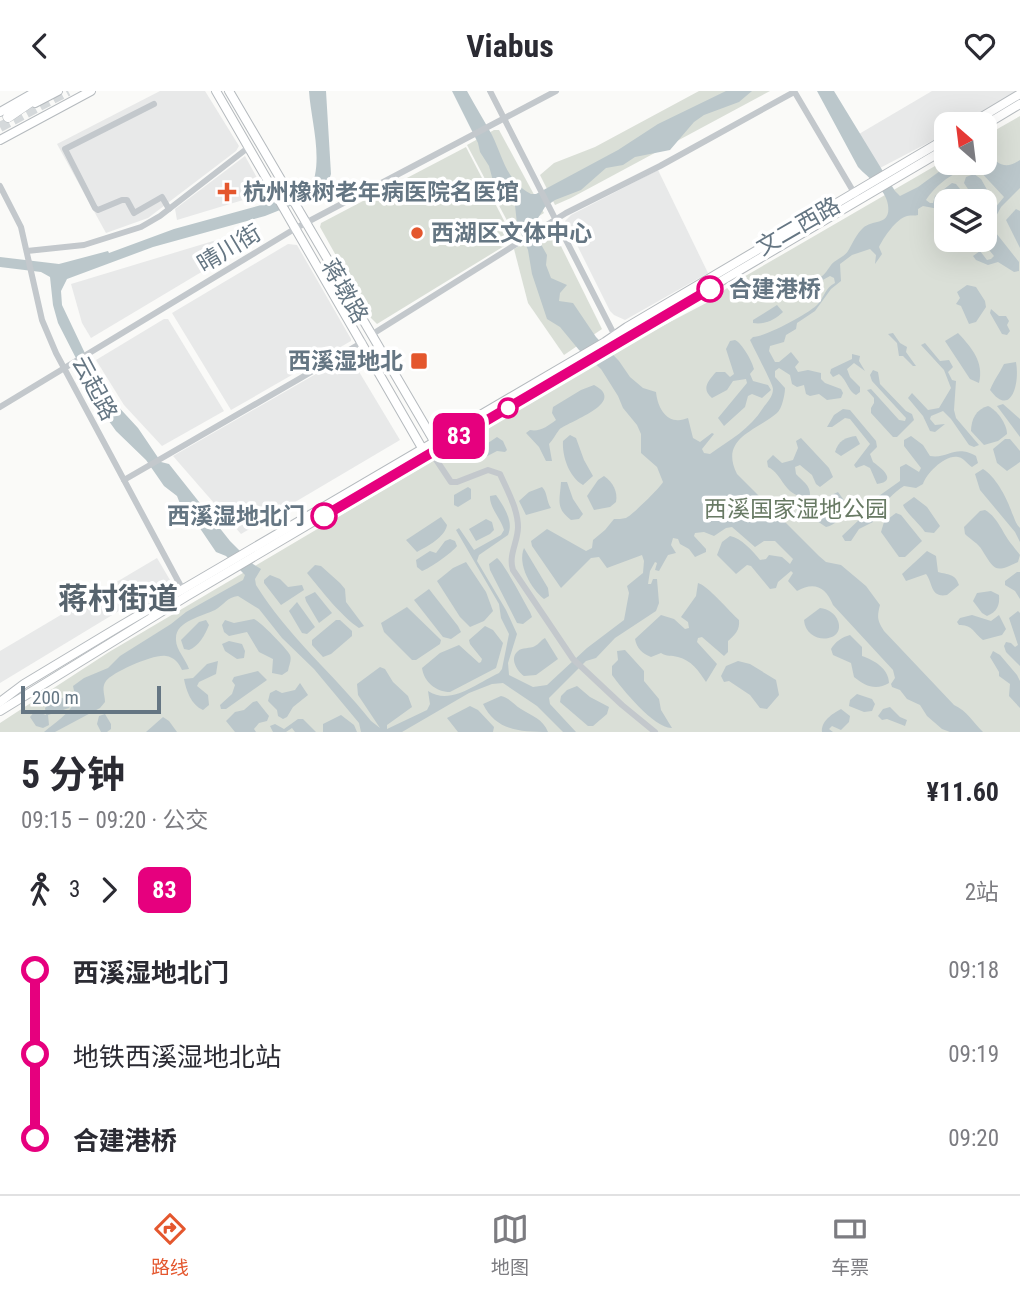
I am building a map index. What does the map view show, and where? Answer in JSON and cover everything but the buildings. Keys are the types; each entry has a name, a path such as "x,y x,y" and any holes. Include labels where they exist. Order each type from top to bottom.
{"highway":[{"path":"3,117 46,91"}],"main road":[{"path":"3,117 37,91"},
{"path":"3,117 58,91"},
{"path":"0,140 91,91"},
{"name":"蒋墩路","path":"216,91 422,448"},
{"name":"蒋墩路","path":"229,91 434,441"},
{"path":"990,112 1020,94"},
{"path":"998,117 1020,104"},
{"name":"文二西路","path":"0,702 43,673 431,452 617,339 627,327 856,197 934,147"},
{"name":"文二西路","path":"889,177 934,154"},
{"name":"文二西路","path":"250,556 422,448 582,360"},
{"path":"422,448 431,452 434,441"},
{"name":"文二西路","path":"0,711 185,593"}],"street":[{"path":"490,91 617,339"},
{"name":"晴川街","path":"0,407 296,228 556,91"},
{"path":"371,335 543,226 660,166 794,92 856,197"},
{"path":"154,104 65,149 94,208 98,210 127,200 134,213 162,197 169,209"},
{"path":"27,251 84,245 141,227 169,209 249,147"},
{"name":"云起路","path":"0,185 21,227 42,320 65,369 185,593"},
{"path":"124,480 363,342"},
{"path":"431,452 451,482 488,470 500,474 512,502 518,527 511,555 513,570 573,659 655,732"}],"shaded area":[{"path":"160,91 205,91 239,146 148,218 106,233 57,144"},
{"path":"309,91 326,91 331,174 328,183 315,196 265,216 153,247 67,279 61,291 62,305 102,389 138,428 161,462 169,464 230,541 261,569 255,579 256,585 282,622 371,721 380,728 358,695 357,684 380,667 385,669 393,682 408,696 412,707 387,725 387,729 427,710 430,704 428,691 437,695 455,695 502,669 509,634 501,618 499,604 456,530 459,528 474,550 501,535 504,530 491,504 490,496 496,495 502,504 509,519 510,530 508,535 479,555 477,561 517,634 508,663 509,675 533,687 547,685 587,648 624,620 629,593 627,586 643,573 644,561 642,555 607,568 599,557 591,558 561,588 531,541 547,529 586,551 592,548 593,540 614,519 629,516 663,482 657,467 641,453 641,434 637,425 623,408 601,369 579,350 560,327 547,319 532,274 528,250 517,224 515,205 493,181 489,166 452,91 467,91 511,175 523,189 536,194 618,150 658,124 726,91 752,91 739,102 704,115 694,122 670,150 635,157 623,165 606,168 581,190 545,207 538,218 538,239 547,255 546,265 551,278 567,285 560,293 559,301 573,303 596,337 630,377 643,388 656,392 664,414 671,419 688,418 693,438 700,442 714,434 702,449 704,453 710,454 746,428 772,395 772,386 750,340 787,324 818,304 835,283 830,276 819,282 816,280 846,253 863,228 887,216 887,199 858,167 817,91 834,91 900,196 934,175 952,175 934,189 926,200 933,203 934,200 934,208 923,206 918,209 918,215 907,216 891,229 879,247 882,254 875,264 876,255 870,249 852,255 840,264 841,281 831,289 815,311 797,323 796,329 786,335 784,342 770,346 769,351 775,362 779,362 791,352 799,362 795,367 798,372 808,370 821,373 821,379 825,383 841,389 841,398 827,400 819,394 810,396 806,394 804,385 797,387 792,384 790,375 779,368 775,371 775,377 785,388 780,408 777,413 742,437 733,452 733,462 737,474 819,556 826,562 841,565 866,586 880,605 878,618 884,631 983,732 950,732 942,729 927,716 920,705 892,687 895,678 893,670 819,587 809,586 797,591 788,581 793,573 791,571 778,582 776,588 770,589 751,566 747,565 736,574 717,555 722,542 730,536 742,542 760,560 769,555 782,557 790,564 793,559 775,541 764,541 755,547 732,527 714,536 704,532 695,533 694,536 706,552 695,557 678,539 673,538 671,545 676,553 668,555 659,571 655,570 655,562 650,571 648,584 657,579 659,603 656,611 615,638 596,658 586,661 549,698 550,704 576,732 563,732 537,706 503,683 492,684 469,693 402,732 361,732 359,723 314,669 282,638 259,609 238,596 180,627 176,642 189,669 182,670 176,661 166,656 153,657 134,664 106,681 103,689 105,702 100,708 55,732 44,732 73,705 76,700 73,686 108,668 120,656 186,612 243,580 245,575 226,556 216,552 195,521 192,522 186,513 184,514 177,496 164,486 146,460 116,431 106,417 58,323 50,277 41,272 0,267 0,257 59,264 108,251 109,253 174,229 309,192 316,168 316,142"},
{"path":"932,91 1017,91 981,112 934,112 934,140 880,168 859,134"},
{"name":"杭州橡树老年病医院名医馆","path":"245,156 262,187 253,197 177,220 175,209"},
{"path":"1020,160 1020,188 997,214 997,205 1004,197 984,175 998,175 998,162 1010,165"},
{"path":"658,170 708,273 625,320 610,311 565,221 571,215"},
{"path":"975,175 987,189 968,189 964,183 966,177"},
{"path":"952,183 960,189 944,189"},
{"path":"1016,209 1020,211 1020,248 1006,220"},
{"path":"243,232 250,243 91,338 82,323 71,284"},
{"path":"997,234 1019,262 1019,271 1014,272 998,262 988,265 973,256 981,252 987,260 994,256 991,252 997,252"},
{"path":"288,244 297,245 351,341 231,410 172,313"},
{"path":"967,285 976,287 986,307 976,322 969,324 961,306 956,304 960,298 957,292"},
{"path":"777,305 783,312 780,315 765,323 753,323 753,320"},
{"path":"991,309 999,316 1006,316 1010,331 1007,335 1002,334 990,313"},
{"path":"168,319 224,411 162,446 124,405 96,360"},
{"path":"893,333 900,343 907,347 906,352 916,366 899,356 897,343 888,334"},
{"path":"958,333 978,362 979,383 970,379 945,341"},
{"path":"735,340 744,348 751,362 754,369 750,374 753,381 768,385 771,390 762,398 752,394 748,396 745,407 724,426 718,418 747,383 746,379 733,381 727,390 712,398 706,388 716,372 725,372 730,377 734,374 726,349 730,341"},
{"path":"925,343 940,361 949,360 953,367 948,372 952,380 956,381 956,418 979,445 969,445 943,411 930,419 935,425 945,424 935,432 930,431 923,416 908,398 912,393 928,410 939,408 951,388 944,370 921,345"},
{"path":"852,354 860,356 859,361 865,371 854,363 847,369 850,377 860,387 860,392 856,395 839,374 833,377 830,373 831,369 852,359"},
{"path":"349,355 400,440 241,534 173,456"},
{"path":"1016,362 1015,388 1009,399 1003,401 990,390 1004,364"},
{"path":"873,370 878,372 880,384 912,414 914,420 897,437 893,437 871,413 874,398 867,390 871,389 899,420 905,421 906,418 872,381 870,375"},
{"path":"594,385 603,392 604,399 592,411 559,430 549,444 552,461 546,461 539,447 526,433 541,429 556,420 552,413 553,407"},
{"path":"1003,404 1020,419 1020,437 997,406"},
{"path":"988,406 1001,418 1007,434 998,441 984,445 971,431 971,427 977,412"},
{"path":"843,409 850,410 876,441 877,447 870,454 873,462 886,474 887,480 877,484 870,468 864,465 856,468 854,465 870,444 850,419 845,418 832,427 827,427 834,415"},
{"path":"570,435 576,438 593,476 583,485 570,472 565,459 563,441"},
{"path":"856,436 860,444 841,456 835,452 843,440"},
{"path":"911,436 923,445 930,456 963,451 976,456 978,463 972,467 958,457 947,459 932,470 923,484 916,488 904,486 896,492 875,510 873,522 859,529 851,541 845,541 842,536 861,518 876,498 900,481 900,467 906,464 919,472 921,468 904,446 904,440"},
{"path":"497,437 503,441 507,450 497,451 476,462 470,455"},
{"path":"801,438 829,468 833,477 820,487 812,475 800,465 795,467 796,474 809,489 810,496 806,498 792,493 768,467 767,461 773,455 782,463 793,460 798,448 796,441"},
{"path":"1005,439 1010,439 1020,451 1020,462 1007,471 997,463 993,449"},
{"path":"983,469 997,482 1004,495 1020,528 1020,542 1015,532 980,490 975,474"},
{"path":"604,476 614,487 616,502 610,507 594,510 587,496"},
{"path":"561,482 567,482 573,499 583,514 579,519 571,520 563,512 560,499"},
{"path":"468,487 471,489 471,499 458,507 454,505 454,495"},
{"path":"542,487 551,508 526,515 519,501 529,492"},
{"path":"838,492 848,506 839,519 826,527 814,519 812,513 823,500"},
{"path":"914,497 927,507 940,526 934,533 925,532 903,505"},
{"path":"985,510 994,517 1020,555 1018,562 1004,568 996,568 979,546 965,534 964,527 980,511"},
{"path":"896,513 901,515 922,541 905,557 899,557 881,532 884,522"},
{"path":"441,517 447,525 446,529 435,541 417,552 406,540"},
{"path":"486,519 492,522 494,530 476,541 469,529"},
{"path":"445,541 455,541 457,546 451,552 425,570 417,567 416,560 430,551 436,553"},
{"path":"524,548 548,588 549,596 544,599 526,576 522,561"},
{"path":"927,551 936,556 938,572 951,575 959,585 947,595 935,592 926,574 906,581 902,574"},
{"path":"157,558 170,580 0,683 0,651"},
{"path":"497,558 509,574 532,617 523,624 517,623 490,570 489,564"},
{"path":"466,562 486,592 493,611 484,621 470,627 460,617 437,581 453,568"},
{"path":"315,565 321,566 345,589 346,602 364,626 359,628 345,617 307,573"},
{"path":"1020,572 1020,599 1015,591 1005,585 1005,581"},
{"path":"270,575 280,579 288,587 302,585 304,590 281,605 264,583"},
{"path":"698,583 713,593 739,620 738,629 728,641 728,652 724,656 702,637 698,638 697,642 717,664 706,682 691,663 661,653 651,657 640,650 635,639 661,615 674,619 685,629 689,628 688,622 681,617 696,596"},
{"path":"429,589 461,632 451,639 443,637 414,600"},
{"path":"991,591 999,595 999,602 997,608 987,616 973,601 977,593"},
{"path":"315,592 332,613 319,623 305,597"},
{"path":"297,602 315,627 307,634 302,633 289,611"},
{"path":"407,607 441,640 440,644 416,660 412,660 384,632 381,623"},
{"path":"820,608 831,612 838,621 836,634 825,639 811,634 804,620"},
{"path":"1018,611 1020,666 1006,652 1004,646 1006,642 1015,647 1018,645 1009,618"},
{"path":"972,615 991,621 999,615 1006,629 1002,635 983,640 970,627 957,622 960,618"},
{"path":"254,619 274,636 290,655 288,671 282,675 272,673 273,659 259,652 247,632 229,636 224,632 222,625 225,620 234,623"},
{"path":"206,620 209,625 201,640 193,648 184,649 181,640 199,622"},
{"path":"336,620 340,620 352,631 352,636 331,654 323,657 312,645 312,640"},
{"path":"485,626 493,630 503,643 496,668 450,692 440,690 425,678 422,668 440,653 459,645 481,662 482,659 469,640"},
{"path":"850,635 862,647 862,656 884,669 889,683 880,687 866,685 854,677 851,663 833,655 831,649 835,644"},
{"path":"545,638 558,659 536,675 524,676 515,664 515,654 535,646"},
{"path":"229,641 242,644 244,658 237,659 225,651 222,644"},
{"path":"625,650 644,671 644,681 659,699 661,710 672,728 665,727 648,715 612,675 612,666 618,660 617,651"},
{"path":"993,651 1000,655 1020,681 1020,708 1009,696 1010,684 999,676 990,657"},
{"path":"218,661 216,674 199,682 197,686 208,695 209,705 203,710 192,701 184,679 193,678 207,664"},
{"path":"738,661 750,664 776,680 779,695 767,709 760,708 750,695 729,681 724,682 721,676 726,666"},
{"path":"258,671 267,680 226,709 221,709 220,705 232,694 234,677"},
{"path":"300,683 308,695 283,719 268,701 270,693 276,690 282,693 295,690"},
{"path":"577,686 609,707 607,714 593,726 588,726 560,702 561,696 567,690"},
{"path":"857,694 872,699 875,704 872,711 864,712 849,706 850,700"},
{"path":"56,696 68,700 71,704 69,708 48,715 49,725 43,728 36,726 30,717 35,711 46,715 45,708"},
{"path":"501,696 540,721 548,732 510,728 495,720 483,704"},
{"path":"257,701 269,716 267,721 259,723 254,729 256,732 235,732 226,721 235,712 244,710"},
{"path":"470,706 478,710 494,727 493,732 458,732 447,718"},
{"path":"890,707 907,720 905,726 887,719 882,720 878,716 883,709"},
{"path":"841,709 850,716 849,722 841,730 832,726 829,729 833,732 822,732 825,721"},
{"path":"105,714 111,729 101,732 97,724 99,716"},
{"path":"341,715 354,725 357,732 323,732 323,724"},
{"path":"163,717 177,732 146,732"},
{"path":"298,719 303,719 316,732 295,732 292,728 286,732 273,732 270,726 275,724 284,729"}],"green space":[{"path":"699,91 770,91 555,205 540,175 554,163 595,147"},
{"name":"西溪国家湿地公园","path":"1020,116 1020,732 0,732 0,723 109,652 651,332 710,301 735,282 934,167 934,175 998,175 998,129"},
{"path":"494,130 499,130 544,213 513,232 467,145"},
{"name":"西湖区文体中心","path":"466,147 514,240 377,324 371,318 320,227 321,223"},
{"path":"549,229 553,230 602,329 564,355 528,303 514,249"}],"tunnel":[{"path":"0,127 68,91"}],"bus line":[{"name":"83","path":"324,516 710,289"}],"place":[{"name":"杭州橡树老年病医院名医馆","path":"227,192"},
{"name":"西湖区文体中心","path":"417,233"},
{"name":"合建港桥","path":"710,289"},
{"name":"西溪湿地北","path":"419,361"},
{"name":"西溪湿地北门","path":"324,516"}],"district":[{"name":"蒋村街道","path":"118,599"}]}
